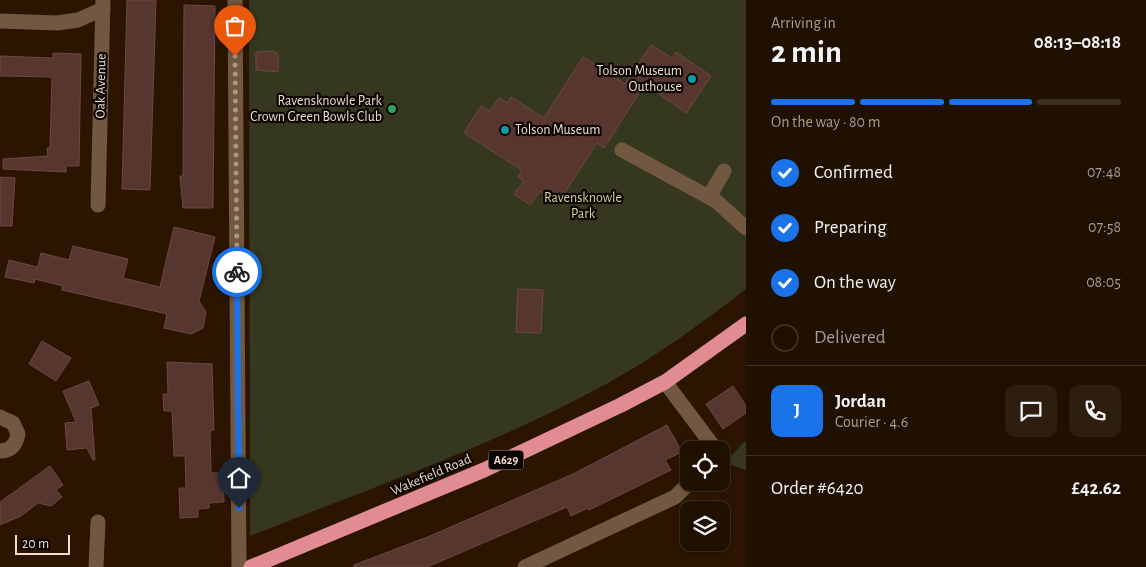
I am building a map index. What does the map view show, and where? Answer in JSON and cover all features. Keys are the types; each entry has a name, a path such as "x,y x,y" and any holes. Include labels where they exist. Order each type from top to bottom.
{"highway":[{"name":"Wakefield Road","path":"251,567 484,470 621,405 665,382 746,324"}],"street":[{"path":"235,0 239,567"},
{"path":"0,21 57,23 78,20 103,5"},
{"name":"Oak Avenue","path":"98,205 103,5"},
{"path":"622,150 709,197 746,228"},
{"path":"709,197 724,171"},
{"path":"665,382 709,441"},
{"path":"0,418 13,423 18,434 14,445 10,449 0,451"},
{"path":"525,567 630,520 675,497 681,491"},
{"path":"96,567 98,522"}],"green space":[{"name":"Ravensknowle Park","path":"249,0 746,0 746,289 696,327 644,362 565,405 432,465 250,536"},
{"path":"746,441 746,470 730,465 730,457"}],"building":[{"path":"127,0 156,0 150,190 122,189"},
{"path":"184,5 215,6 213,208 183,208 180,176 183,176"},
{"name":"Tolson Museum","path":"651,45 672,58 676,52 711,76 686,113 652,89 650,92 643,87 604,148 597,143 558,203 540,191 530,205 514,194 524,181 518,177 522,170 464,133 481,106 490,111 499,98 508,103 511,97 544,118 583,57 625,84"},
{"path":"273,51 278,54 278,72 256,70 256,52"},
{"path":"53,53 81,54 79,166 66,166 66,172 3,169 3,159 48,156 47,148 50,148 52,77 0,76 0,56 53,58"},
{"path":"0,177 15,178 12,226 0,226"},
{"path":"174,227 215,237 199,301 206,312 203,328 191,334 164,328 167,314 62,290 63,286 35,279 34,283 5,277 9,260 37,267 37,270 41,253 69,260 73,246 128,259 123,278 160,287"},
{"path":"518,289 543,290 541,333 516,332"},
{"path":"42,341 71,358 56,381 29,364"},
{"path":"167,362 212,364 214,430 210,431 211,473 223,473 224,502 209,503 209,508 198,509 198,517 180,518 179,488 186,488 185,456 174,456 172,411 164,411 163,394 168,394"},
{"path":"89,381 99,405 91,408 95,460 93,460 87,448 67,450 65,423 76,422 63,391"},
{"path":"733,386 746,406 746,413 723,429 706,404"},
{"path":"667,425 680,448 680,453 665,460 671,470 589,510 588,508 571,516 567,507 427,567 354,567 354,565 430,536 573,474"},
{"path":"50,466 63,485 56,490 62,497 51,506 38,503 21,516 0,525 0,502"}],"way so far":[{"path":"235,56 237,272"}],"place":[{"name":"Tolson Museum Outhouse","path":"692,79"},
{"name":"Ravensknowle Park Crown Green Bowls Club","path":"392,109"},
{"name":"Tolson Museum","path":"505,130"}],"route":[{"path":"237,272 239,508"}]}
